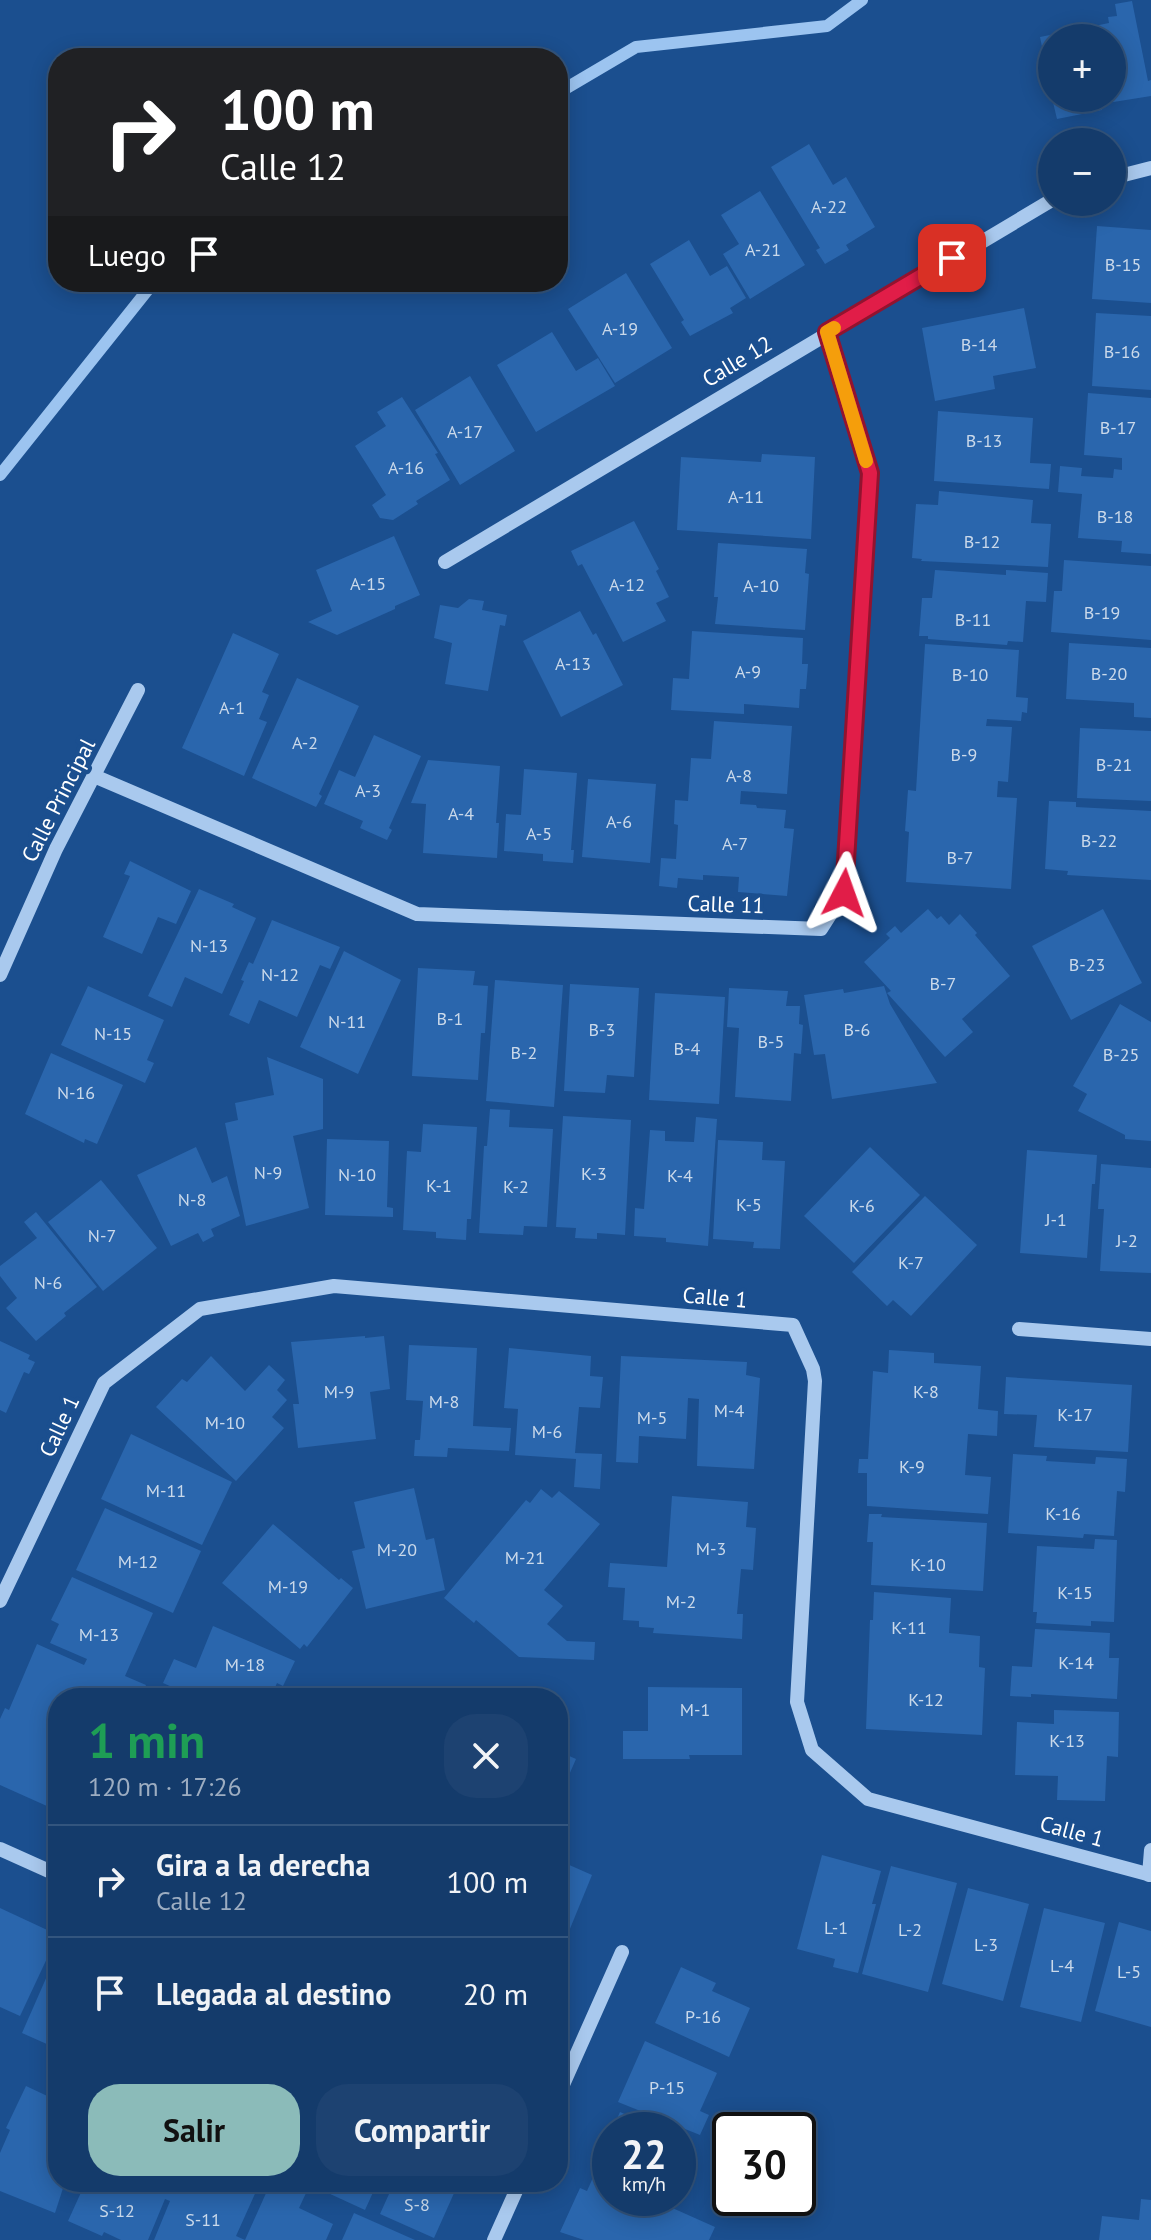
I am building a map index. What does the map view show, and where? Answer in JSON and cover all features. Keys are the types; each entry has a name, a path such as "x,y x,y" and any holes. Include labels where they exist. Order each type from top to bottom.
{"street":[{"path":"1126,174 1151,168"},
{"name":"Calle 12","path":"445,562 1038,208"},
{"name":"Calle 11","path":"94,776 417,914 821,929 844,893 870,473 827,332"},
{"name":"Calle Principal","path":"0,975 56,849 138,690"},
{"name":"Calle 1","path":"0,1601 104,1383 200,1309 334,1286 793,1325 813,1369 815,1381 797,1702 812,1750 868,1799 1150,1875"},
{"path":"1019,1329 1151,1339"},
{"path":"0,1849 48,1871"},
{"path":"1150,1875 1151,1850"},
{"path":"568,2074 622,1952"},
{"path":"494,2240 516,2192"}],"building":[{"path":"1132,1 1148,81 1151,80 1151,96 1126,100 1126,24 1104,24 1109,23 1108,17 1117,16 1115,4"},
{"path":"1055,112 1092,112 1057,119"},
{"path":"809,144 833,185 846,177 875,227 846,245 849,250 825,264 816,250 820,248 771,167"},
{"path":"760,191 805,265 750,299 723,254 739,244 721,215"},
{"path":"1097,226 1151,230 1151,303 1092,299"},
{"path":"689,240 710,276 727,266 746,298 730,308 733,313 690,336 681,322 684,320 650,264"},
{"path":"626,273 672,348 615,383 568,309"},
{"path":"1024,308 1036,368 993,376 995,389 935,401 922,328"},
{"path":"1096,313 1151,316 1151,390 1092,386"},
{"path":"552,332 576,371 598,358 615,386 536,432 497,365"},
{"path":"470,376 515,451 460,485 415,410"},
{"path":"1088,393 1151,398 1151,554 1121,552 1122,541 1078,538 1082,494 1058,492 1060,466 1082,468 1081,476 1113,478 1114,469 1122,470 1122,458 1084,455"},
{"path":"402,397 438,453 435,454 450,480 393,520 380,518 372,505 386,495 355,446 386,426 377,412"},
{"path":"938,411 1033,418 1030,463 1051,464 1049,489 934,481"},
{"path":"762,454 815,457 811,539 677,530 681,457 761,462"},
{"path":"939,491 1033,500 1031,523 1051,524 1048,567 912,558 916,504 938,505"},
{"path":"634,521 659,569 656,571 669,597 656,603 666,621 623,642 582,564 578,566 571,551"},
{"path":"394,536 420,595 337,635 308,622 332,611 316,570"},
{"path":"718,543 807,549 805,573 809,574 805,630 715,624"},
{"path":"1064,560 1151,566 1151,640 1051,632 1054,591 1062,591"},
{"path":"935,570 1006,575 1006,570 1048,573 1046,602 1026,601 1023,642 1008,641 1007,645 928,639 928,636 919,636 922,598 932,598"},
{"path":"469,599 484,601 482,610 507,615 505,626 500,625 488,691 445,684 452,643 434,638 440,605 458,608"},
{"path":"580,611 593,635 596,633 623,685 561,717 523,641"},
{"path":"692,631 803,638 802,664 808,664 806,689 800,689 799,708 744,704 744,714 671,710 673,678 689,679"},
{"path":"233,633 279,654 262,692 269,695 259,719 267,722 244,776 182,748"},
{"path":"1069,643 1151,648 1151,718 1134,717 1134,703 1066,699"},
{"path":"925,644 1019,650 1016,697 1028,698 1027,713 1022,712 1021,721 987,719 986,726 1012,727 1008,782 998,781 997,797 1017,798 1011,889 906,882 908,790 916,791"},
{"path":"297,678 359,706 316,807 252,778"},
{"path":"714,721 792,726 787,794 741,791 740,804 786,810 784,828 794,829 787,896 738,892 739,877 703,875 703,880 678,878 677,888 659,886 661,858 676,859 678,825 674,824 675,800 688,801 691,758 711,759"},
{"path":"1080,728 1151,731 1151,801 1077,798"},
{"path":"374,735 421,756 389,828 392,830 387,840 360,828 363,821 324,804 339,770 355,777"},
{"path":"428,760 500,766 497,858 423,853 426,804 411,803"},
{"path":"524,769 577,773 571,850 574,850 573,863 543,861 543,854 504,851 506,814 521,815"},
{"path":"588,779 656,784 650,863 582,857"},
{"path":"1049,801 1076,802 1076,807 1151,811 1151,880 1067,875 1068,871 1045,869"},
{"path":"130,861 191,891 176,924 158,917 142,954 103,937 130,876 124,874"},
{"path":"199,889 234,904 232,907 256,918 222,994 185,977 172,1007 148,996"},
{"path":"928,909 937,919 941,916 949,925 960,914 1010,976 962,1019 973,1032 945,1057 887,993 891,991 864,962 890,938 886,934 895,926 901,933"},
{"path":"1103,909 1142,983 1071,1020 1032,946"},
{"path":"272,920 340,947 330,969 320,965 297,1017 259,1000 249,1024 229,1015 249,962 253,964"},
{"path":"344,951 401,980 358,1074 300,1047"},
{"path":"418,968 475,971 473,985 488,986 478,1080 412,1076"},
{"path":"495,980 563,985 554,1107 486,1101"},
{"path":"570,984 639,988 634,1077 607,1075 605,1093 564,1091"},
{"path":"88,986 164,1020 147,1060 154,1063 145,1083 61,1045"},
{"path":"884,986 890,1004 937,1083 832,1099 825,1054 814,1055 804,995 843,989 844,993"},
{"path":"729,988 788,991 786,1006 800,1006 799,1024 803,1025 801,1054 794,1053 791,1101 735,1097 739,1028 727,1027"},
{"path":"655,993 725,997 719,1104 649,1100"},
{"path":"1120,1004 1151,1022 1151,1141 1125,1139 1125,1135 1078,1111 1087,1094 1073,1086"},
{"path":"51,1053 123,1085 97,1144 85,1139 84,1143 25,1114"},
{"path":"267,1057 323,1079 323,1129 293,1136 309,1208 246,1226 225,1123 238,1120 235,1103 274,1095"},
{"path":"490,1109 510,1110 509,1127 553,1129 547,1227 524,1226 523,1235 479,1233 484,1146 487,1146"},
{"path":"563,1116 631,1120 625,1235 597,1233 597,1239 575,1238 576,1228 556,1227"},
{"path":"696,1117 717,1119 708,1246 634,1236 635,1208 644,1209 650,1130 665,1131 665,1141 694,1142"},
{"path":"423,1124 477,1127 471,1219 467,1219 466,1240 436,1238 436,1232 403,1230 407,1151 421,1152"},
{"path":"327,1139 389,1141 387,1207 393,1208 393,1217 325,1215"},
{"path":"718,1140 763,1142 762,1160 785,1161 780,1249 753,1248 754,1242 713,1239"},
{"path":"196,1147 212,1183 227,1176 240,1216 211,1229 214,1236 203,1242 198,1233 171,1246 137,1175"},
{"path":"870,1147 920,1195 854,1263 804,1216"},
{"path":"1027,1150 1097,1155 1087,1258 1020,1253"},
{"path":"1101,1164 1151,1168 1151,1273 1100,1271 1104,1209 1098,1209"},
{"path":"101,1180 157,1248 103,1291 48,1222"},
{"path":"925,1196 977,1245 911,1316 893,1300 887,1306 852,1272"},
{"path":"36,1212 97,1287 64,1313 66,1316 36,1341 6,1308 17,1298 0,1276 0,1266 37,1238 24,1222"},
{"path":"384,1336 390,1389 370,1392 376,1439 298,1448 293,1404 299,1404 291,1342"},
{"path":"0,1341 30,1355 28,1359 35,1362 29,1374 24,1372 6,1413 0,1410"},
{"path":"409,1345 477,1348 473,1426 511,1428 509,1451 448,1448 447,1457 414,1456 415,1440 420,1440 423,1401 406,1400"},
{"path":"509,1348 591,1356 590,1376 603,1377 600,1408 579,1407 575,1453 602,1454 600,1489 574,1487 576,1459 515,1455 518,1409 504,1408"},
{"path":"889,1350 934,1353 934,1363 981,1366 978,1409 998,1411 997,1436 968,1434 965,1475 991,1477 988,1514 867,1506 867,1473 858,1473 859,1459 868,1459 873,1371 888,1373"},
{"path":"211,1356 245,1391 269,1365 285,1380 277,1390 287,1400 272,1417 284,1428 236,1481 156,1407 182,1379 187,1382"},
{"path":"621,1356 747,1362 746,1375 760,1378 754,1469 697,1466 699,1399 688,1398 686,1439 639,1436 638,1463 616,1462"},
{"path":"1006,1377 1132,1385 1128,1452 1034,1447 1037,1415 1004,1414"},
{"path":"131,1434 232,1482 202,1545 101,1499"},
{"path":"1013,1454 1047,1456 1046,1461 1095,1464 1096,1457 1127,1459 1125,1492 1117,1491 1114,1536 1084,1534 1083,1538 1008,1533"},
{"path":"414,1488 426,1540 434,1538 445,1590 366,1609 352,1551 365,1548 354,1502"},
{"path":"541,1489 552,1498 559,1491 600,1524 544,1590 563,1606 547,1624 567,1641 595,1642 594,1660 519,1657 476,1620 474,1623 444,1598 526,1500 530,1503"},
{"path":"672,1496 748,1502 746,1527 756,1528 753,1570 741,1569 737,1614 743,1614 742,1639 653,1633 654,1628 639,1627 639,1621 623,1620 625,1588 608,1587 610,1563 667,1567"},
{"path":"105,1508 201,1551 173,1613 76,1570"},
{"path":"869,1514 987,1523 983,1591 871,1585 873,1542 867,1542"},
{"path":"273,1524 339,1580 341,1578 353,1588 307,1647 304,1644 300,1649 222,1583"},
{"path":"1095,1539 1117,1540 1114,1622 1091,1621 1091,1626 1036,1623 1037,1612 1033,1612 1037,1546 1094,1549"},
{"path":"72,1577 153,1613 125,1676 146,1685 145,1688 48,1688 48,1807 0,1785 0,1719 5,1708 9,1710 37,1644 84,1665 87,1659 50,1643 59,1624 51,1620"},
{"path":"874,1592 951,1598 949,1633 980,1636 979,1667 985,1668 982,1735 866,1729"},
{"path":"213,1626 295,1661 283,1686 277,1683 275,1688 174,1688 163,1683 174,1659 196,1668"},
{"path":"1035,1629 1110,1633 1109,1658 1119,1658 1117,1699 1031,1694 1031,1697 1010,1696 1012,1666 1032,1667"},
{"path":"648,1687 742,1688 742,1755 623,1759 623,1731 648,1731"},
{"path":"1054,1710 1119,1712 1118,1757 1107,1756 1105,1801 1057,1800 1058,1776 1015,1775 1017,1722 1054,1724"},
{"path":"568,1755 576,1759 568,1777"},
{"path":"822,1855 881,1871 858,1973 833,1967 835,1959 797,1949"},
{"path":"568,1864 592,1875 568,1934"},
{"path":"891,1866 957,1883 928,1992 862,1974"},
{"path":"968,1888 1029,1904 1003,2001 942,1984"},
{"path":"0,1908 48,1930 48,1956 20,2016 0,2007"},
{"path":"1044,1908 1105,1923 1081,2022 1020,2007"},
{"path":"1119,1922 1151,1931 1151,2027 1095,2011"},
{"path":"681,1967 716,1983 712,1991 750,2008 729,2057 655,2023"},
{"path":"48,1974 48,2045 22,2033"},
{"path":"645,2041 717,2073 700,2111 709,2115 700,2135 696,2133 696,2112 643,2112 618,2102"},
{"path":"26,2086 48,2096 48,2192 62,2192 55,2213 0,2191 0,2153 10,2130 6,2128"},
{"path":"592,2180 592,2216 690,2216 715,2227 709,2240 584,2240 560,2232 580,2188 587,2191"},
{"path":"81,2192 256,2192 236,2236 245,2240 154,2240 170,2201 165,2199 148,2240 121,2240 104,2232 102,2236 68,2221"},
{"path":"267,2192 307,2192 299,2208 333,2224 326,2240 245,2240"},
{"path":"326,2192 373,2192 365,2210"},
{"path":"384,2192 455,2192 434,2238 380,2214 389,2194"},
{"path":"1141,2199 1151,2200 1151,2240 1099,2240 1102,2216 1139,2220"},
{"path":"354,2213 415,2240 342,2240"}],"waterway":[{"path":"568,87 636,47 827,26 862,0"},
{"path":"0,475 146,292"}],"slow traffic":[{"path":"834,328 827,332 866,461"}],"route":[{"path":"844,893 870,473 827,332 952,258"}]}
